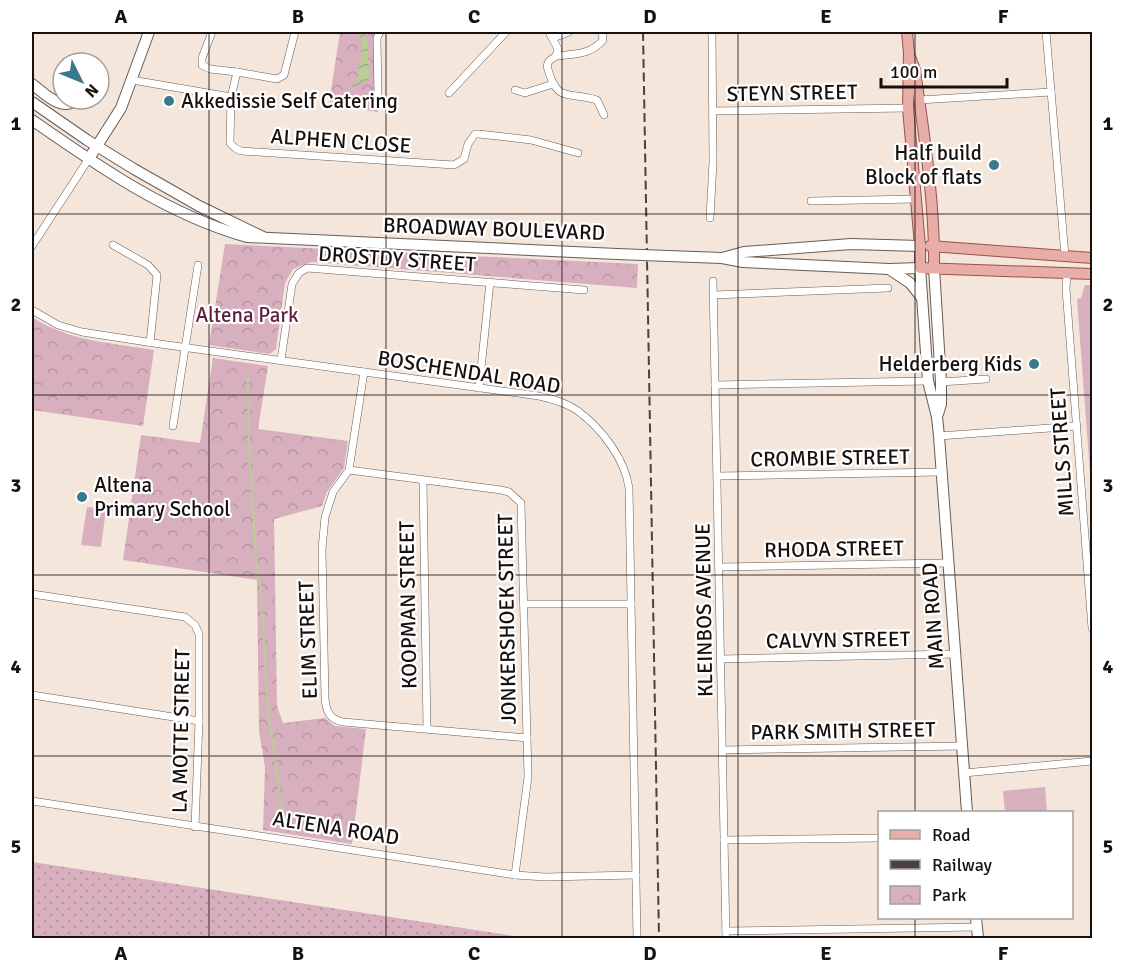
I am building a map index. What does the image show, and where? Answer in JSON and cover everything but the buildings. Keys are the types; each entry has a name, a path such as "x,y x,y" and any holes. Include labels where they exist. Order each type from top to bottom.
{"main road":[{"path":"88,160 121,108 149,32"},
{"name":"MAIN ROAD","path":"907,32 908,108 920,246 928,381 939,436 968,811"},
{"name":"MAIN ROAD","path":"909,53 915,70 927,155 935,246 934,267 941,381 941,404 937,417"},
{"path":"32,84 51,98"},
{"name":"BROADWAY BOULEVARD","path":"32,102 97,146 199,206 259,233 263,237"},
{"name":"BROADWAY BOULEVARD","path":"32,120 88,160 195,219 247,237 723,258 744,252 851,244 935,246 1092,258"},
{"name":"BROADWAY BOULEVARD","path":"723,258 733,262 889,269 934,267 1092,274"},
{"path":"889,269 910,283 922,298"},
{"path":"976,922 978,939"}],"street":[{"path":"212,32 202,64 210,69 277,79 286,72 296,32"},
{"path":"378,98 377,38 380,32"},
{"path":"448,93 506,32"},
{"path":"556,56 558,49 551,35 569,32"},
{"path":"602,32 603,40 597,47 579,55 556,56 549,61 547,66 556,90 563,94 597,100 604,115"},
{"path":"710,218 713,162 712,32"},
{"path":"1046,32 1065,256"},
{"path":"132,80 231,97 237,72"},
{"path":"515,90 525,93 553,84"},
{"path":"919,100 1051,92"},
{"name":"ALPHEN CLOSE","path":"231,97 230,143 241,151 454,165 464,159 471,139 475,134 479,134 531,140 579,153"},
{"name":"STEYN STREET","path":"713,111 908,108"},
{"path":"32,246 88,160"},
{"path":"810,201 916,199"},
{"path":"112,245 148,265 157,275 150,343"},
{"path":"173,426 198,265"},
{"name":"DROSTDY STREET","path":"281,360 292,284 303,270 312,268 584,290"},
{"name":"MILLS STREET","path":"1067,273 1066,289 1092,628"},
{"name":"KLEINBOS AVENUE","path":"713,281 726,935"},
{"path":"479,388 490,282"},
{"path":"714,295 888,288"},
{"name":"BOSCHENDAL ROAD","path":"32,310 58,325 74,330 150,343 539,396 568,405 596,428 625,467 629,488 638,939"},
{"name":"ELIM STREET","path":"364,372 349,470 333,492 325,517 322,549 325,705 331,717 343,723 427,728 527,738"},
{"path":"941,381 986,379"},
{"path":"715,385 928,381"},
{"path":"939,436 1077,426"},
{"name":"JONKERSHOEK STREET","path":"349,470 501,490 509,492 521,503 527,793 515,875"},
{"name":"CROMBIE STREET","path":"718,476 941,472"},
{"name":"KOOPMAN STREET","path":"423,481 427,728"},
{"name":"RHODA STREET","path":"719,567 948,563"},
{"name":"LA MOTTE STREET","path":"32,594 181,616 192,621 199,634 199,721 195,826"},
{"path":"524,604 631,604"},
{"name":"CALVYN STREET","path":"721,659 955,654"},
{"path":"32,695 199,721"},
{"name":"PARK SMITH STREET","path":"723,750 963,746"},
{"path":"964,772 1092,761"},
{"name":"ALTENA ROAD","path":"32,801 515,875 545,877 636,875"},
{"path":"724,840 878,837"},
{"path":"726,935 976,922"}],"green space":[{"path":"340,32 380,32 376,38 378,112 329,104"},
{"path":"225,244 638,264 637,288 312,262 293,269 285,283 276,349 270,354 209,345"},
{"path":"1085,285 1092,285 1092,500 1077,299 1081,298"},
{"path":"32,317 75,336 154,350 143,426 32,410"},
{"name":"Altena Park","path":"213,358 268,366 258,429 348,441 344,468 327,492 322,506 274,519 277,706 283,723 325,718 335,726 366,729 352,844 263,830 265,767 259,731 257,580 123,560 141,435 200,443"},
{"path":"87,507 106,509 101,547 81,545"},
{"path":"1045,787 1047,811 1005,811 1003,791"},
{"path":"32,862 508,935 521,938 32,938"}],"water":[{"path":"359,32 364,32 368,43 369,80 350,88 358,83 362,45"}],"waterway":[{"path":"248,374 249,446 256,558 261,590 268,709 282,810"}],"railway":[{"path":"643,32 659,938"}],"place":[{"name":"Akkedissie Self Catering","path":"169,101"},
{"name":"Half build Block of flats","path":"994,165"},
{"name":"Helderberg Kids","path":"1034,364"},
{"name":"Altena Primary School","path":"82,497"}]}
